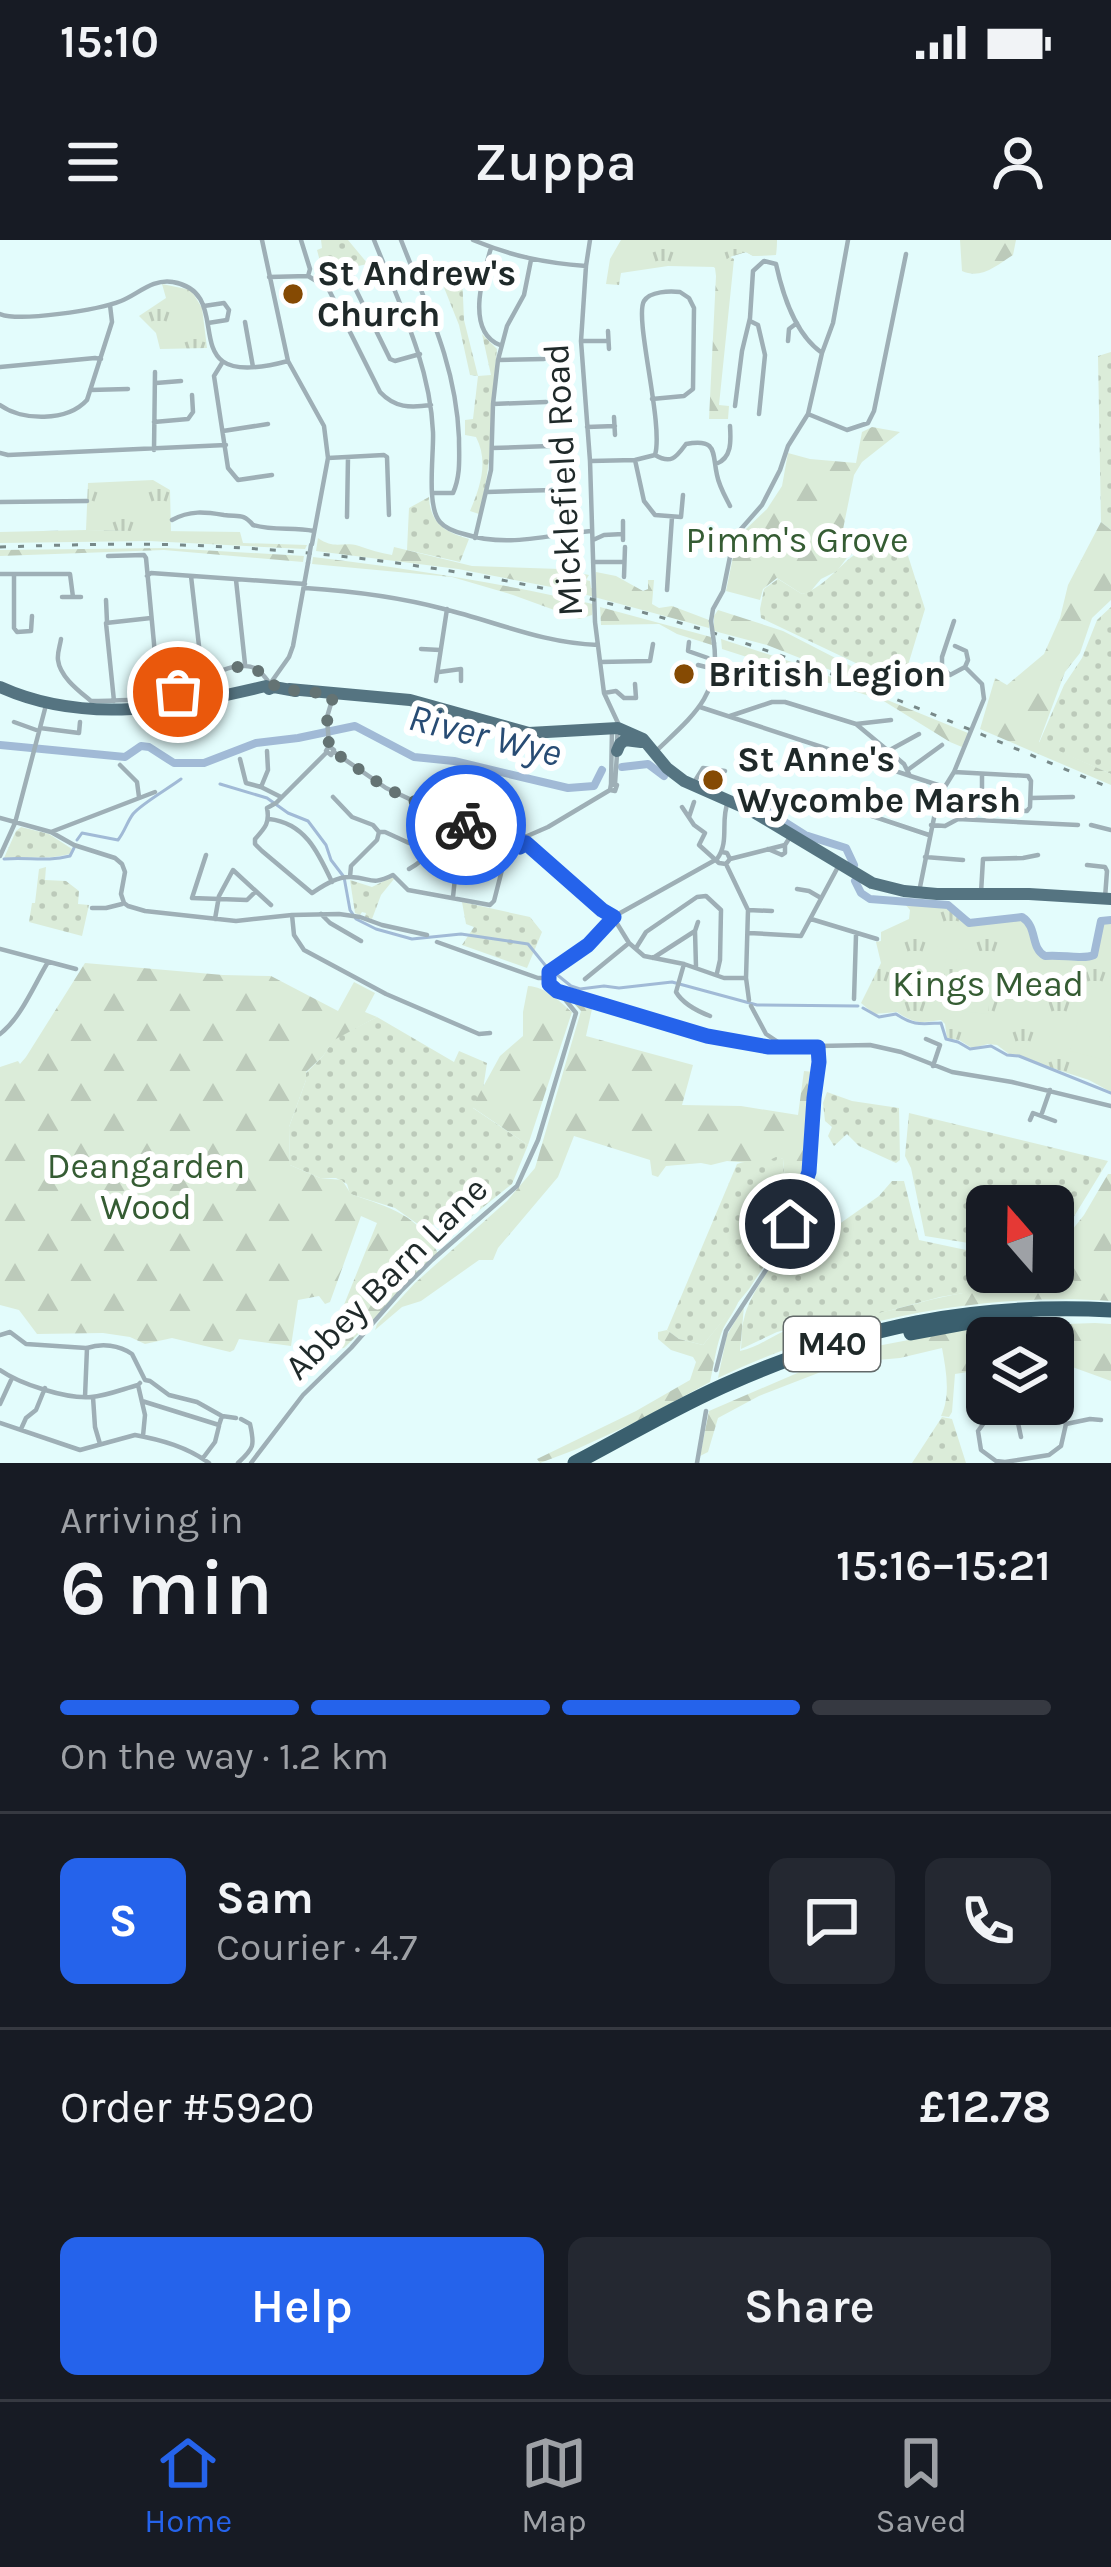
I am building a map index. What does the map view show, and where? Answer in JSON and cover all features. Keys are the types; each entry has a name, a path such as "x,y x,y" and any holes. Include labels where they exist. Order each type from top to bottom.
{"highway":[{"name":"M40","path":"575,1463 730,1382 854,1337 970,1312 1043,1308 1111,1314"},
{"name":"M40","path":"597,1463 726,1395 863,1344 987,1320 1111,1314"}],"main road":[{"path":"274,685 328,696 364,696"},
{"path":"0,687 46,705 87,711 147,708 274,685 410,700 529,733 572,732 615,723 643,739 688,783 728,800 788,840 872,883 920,892 1108,899"},
{"path":"305,690 328,696"},
{"path":"617,751 620,744 632,740 658,753"}],"street":[{"path":"14,722 39,730 79,733 87,711 114,700 160,698 231,668 245,666 261,672 274,685 289,658 328,458 323,422 288,361 262,240"},
{"path":"302,240 308,276"},
{"path":"374,240 420,354 430,405 433,508 439,521 451,530 499,542 592,530"},
{"path":"401,240 440,333 458,418 460,471 455,490 433,493"},
{"path":"473,240 531,260 586,266"},
{"name":"Micklefield Road","path":"590,240 581,341 598,645 604,693 615,723"},
{"path":"658,753 700,706 714,672 711,621 734,538 761,505 808,413 833,323 848,240"},
{"path":"491,248 479,299 487,338 501,346"},
{"path":"808,413 847,430 868,423 906,254"},
{"path":"475,538 487,492 498,360 507,326 524,295 531,260"},
{"path":"735,406 750,321 753,271 758,265 776,264 797,323 822,353"},
{"path":"352,275 390,359 420,354"},
{"path":"269,277 308,276 323,284 380,392 400,406 430,405"},
{"path":"0,314 14,319 110,305 162,281 186,286 196,294 204,306 212,347 223,363 240,369 288,361"},
{"path":"652,398 684,397 693,388 694,308 680,292 655,294 642,303 656,455"},
{"path":"204,306 224,303 229,310 227,320 208,323"},
{"path":"0,404 22,416 79,409 87,400 101,359 112,322 110,305"},
{"path":"750,321 758,325 765,355 758,414"},
{"path":"245,322 253,367"},
{"path":"788,341 789,329 797,323"},
{"path":"581,341 609,345 608,331"},
{"path":"0,367 101,359"},
{"path":"498,360 544,359"},
{"path":"223,363 214,376 228,468 238,480 272,476"},
{"path":"154,450 155,372"},
{"path":"156,383 182,381"},
{"path":"90,390 128,389"},
{"path":"154,422 188,419 194,412 192,394"},
{"path":"493,404 546,402"},
{"path":"614,417 615,435"},
{"path":"224,431 268,424"},
{"path":"587,427 615,426"},
{"path":"716,464 727,455 730,426"},
{"path":"590,460 676,458 686,444 702,442 712,449 719,484 730,506"},
{"path":"0,453 226,445"},
{"path":"492,448 550,446"},
{"path":"347,517 348,457"},
{"path":"328,458 387,457 388,515"},
{"path":"635,460 647,508 655,515 681,517 683,495"},
{"path":"487,492 553,490"},
{"path":"0,502 87,501"},
{"path":"172,520 190,512 214,512 242,515 265,529 314,531"},
{"path":"667,590 672,517"},
{"path":"623,521 624,578"},
{"path":"592,540 604,535 623,540"},
{"path":"108,556 144,555 160,698"},
{"path":"593,562 624,562"},
{"path":"0,574 70,574 73,597"},
{"path":"14,574 17,632 31,632 32,616"},
{"path":"148,576 305,586 400,599 553,641 598,645"},
{"path":"191,576 203,681"},
{"path":"236,580 245,666"},
{"path":"62,597 82,597"},
{"path":"106,600 114,700"},
{"path":"0,602 14,601"},
{"path":"436,681 447,609"},
{"path":"107,622 151,618"},
{"path":"954,621 942,657 942,667 950,675 968,660 967,651 955,646"},
{"path":"61,639 59,668 87,711"},
{"path":"689,643 688,651 708,658 714,672"},
{"path":"600,662 650,661 652,644"},
{"path":"421,649 440,650"},
{"path":"698,665 763,684"},
{"path":"920,892 935,807 985,694 965,667"},
{"path":"439,672 461,669 461,681"},
{"path":"604,693 616,691 624,698 636,698 635,684"},
{"path":"328,696 330,748 386,788 522,847 612,786 615,723"},
{"path":"730,716 785,702 856,724 909,772"},
{"path":"0,856 15,823 46,705"},
{"path":"700,706 944,787"},
{"path":"856,724 890,720"},
{"path":"612,786 615,723"},
{"path":"888,751 919,734"},
{"path":"909,772 942,745"},
{"path":"330,748 267,808 266,827 255,839 262,851 312,893 335,880 349,877 368,883 393,875 408,890 490,905 516,842"},
{"path":"261,788 268,770 267,751"},
{"path":"240,759 245,782 261,788 276,802"},
{"path":"120,765 136,782 139,796"},
{"path":"688,783 703,768 725,771"},
{"path":"935,807 1027,811 1030,807 1028,776 954,772"},
{"path":"982,773 982,797"},
{"path":"51,832 155,792"},
{"path":"333,797 352,817 410,843"},
{"path":"1030,798 1073,798"},
{"path":"437,942 538,978 588,945 614,917 717,859 722,852 728,800"},
{"path":"689,817 694,802"},
{"path":"836,804 928,835"},
{"path":"682,807 705,832 699,845 719,863 788,840"},
{"path":"0,818 51,832 115,859 124,872 124,903"},
{"path":"409,869 435,848 450,818"},
{"path":"269,819 299,830 335,880"},
{"path":"931,825 945,826 958,819 1078,825"},
{"path":"1090,825 1110,828"},
{"path":"349,877 351,866 379,832"},
{"path":"453,897 455,878 482,832"},
{"path":"526,840 614,917 644,956 746,978"},
{"path":"722,852 727,853 748,910 750,1003 766,1034 785,1048"},
{"path":"206,854 192,898 248,900 256,891"},
{"path":"981,893 983,859 1039,855"},
{"path":"925,857 963,860"},
{"path":"749,933 801,936 839,865"},
{"path":"1087,865 1108,867 1108,899"},
{"path":"215,919 233,870 272,905"},
{"path":"797,890 821,898"},
{"path":"585,979 646,932 706,896 721,910 716,975"},
{"path":"92,908 124,903 145,911 215,919 355,916 427,934"},
{"path":"748,910 772,911"},
{"path":"321,914 361,940"},
{"path":"292,915 294,935 304,950 386,994 478,1035 490,1033"},
{"path":"811,920 877,939"},
{"path":"696,967 698,922"},
{"path":"653,958 695,931"},
{"path":"854,999 856,935"},
{"path":"0,949 76,969"},
{"path":"0,1034 15,1018 48,962"},
{"path":"684,964 676,992 698,1012 710,1016"},
{"name":"Abbey Barn Lane","path":"251,1463 303,1395 401,1291 517,1186 538,1140 576,1013 549,984 550,972"},
{"path":"557,991 687,1031 769,1047 870,1046 901,1052 933,1066 1111,1106"},
{"path":"926,1039 940,1045 933,1066"},
{"path":"716,1370 726,1331 781,1247 809,1172 818,1047"},
{"path":"1042,1116 1050,1090"},
{"path":"1030,1120 1033,1113 1055,1120"},
{"path":"0,1335 10,1332 26,1344 98,1345 130,1351 137,1359 141,1383 143,1436"},
{"path":"87,1348 89,1397 100,1444"},
{"path":"0,1370 68,1396 89,1397 150,1381 169,1395 250,1424 252,1449 238,1463"},
{"path":"0,1404 12,1378"},
{"path":"20,1430 45,1388"},
{"path":"142,1401 219,1425"},
{"path":"697,1463 706,1411"},
{"path":"0,1423 80,1450 143,1436 206,1461 221,1416"},
{"path":"1074,1422 1090,1419 1111,1426"},
{"path":"981,1425 980,1450 996,1461 1018,1462 1054,1453 1061,1446 1066,1425"},
{"path":"1017,1425 1021,1437"},
{"path":"1054,1453 1056,1463"}],"green space":[{"path":"321,240 348,240 368,264 333,271 321,265 317,250 322,248"},
{"path":"621,240 777,240 776,255 746,252 715,267 668,266 621,273 619,285 606,284 610,259"},
{"path":"777,240 776,255 746,252 730,257 734,259 719,405 729,406 728,419 709,419 716,276 715,268 688,249"},
{"path":"960,240 1016,240 1013,255 976,274 962,271"},
{"path":"433,260 462,274 464,320 478,376 470,375 459,325"},
{"path":"162,284 191,290 202,308 207,348 160,349 156,333 139,316 166,298"},
{"path":"482,334 497,349 490,453 479,514 470,511 480,484 482,456 476,437 465,435 465,420 473,419 478,376 491,375"},
{"path":"1111,352 1111,530 1101,522 1098,356"},
{"name":"Pimm's Grove","path":"872,427 900,432 862,462 854,475 840,544 847,549 903,535 900,540 849,555 810,592 802,594 777,578 763,589 760,600 726,591 745,530 782,486 788,453 856,463 862,432"},
{"path":"153,480 170,490 171,532 86,530 88,483"},
{"path":"429,497 440,525 469,539 460,562 407,550 409,508"},
{"path":"1101,522 1111,530 1111,600 1092,618 1080,653 1065,672 1039,742 1111,774 1111,785 980,729 995,678 1007,685 1044,654 1068,585"},
{"path":"0,532 240,532 243,543 307,545 305,549 149,541 0,543"},
{"path":"318,538 392,555 394,547 472,566 560,569 589,575 586,580 595,589 596,572 616,576 643,591 648,589 648,580 654,580 652,604 709,620 709,628 572,591 458,569 316,551"},
{"path":"903,540 925,609 902,685 761,618 764,589 778,579 802,594 809,592 860,552"},
{"path":"166,548 304,556 303,562 164,550 0,556 0,550"},
{"path":"313,557 453,577 558,596 593,604 592,615 579,619 452,577 312,564"},
{"path":"600,607 711,637 712,645 659,624 601,625"},
{"path":"1111,607 1111,774 1039,743 1097,620"},
{"path":"718,610 783,631 880,681 868,685 767,645 714,631"},
{"path":"721,639 804,666 968,733 962,747 882,700 722,649"},
{"path":"21,827 49,834 72,849 70,854 4,858"},
{"path":"46,867 45,880 66,881 79,891 78,904 89,905 82,936 29,922 39,869"},
{"path":"392,877 372,919 366,913 355,913 350,880 372,887"},
{"path":"462,902 530,917 542,932 527,968 462,945 474,927 466,924"},
{"name":"Kings Mead","path":"905,904 950,907 969,925 1023,919 1037,951 1049,956 1089,959 1096,953 1101,922 1111,920 1111,1092 1009,1054 997,1045 972,1048 947,1038 941,1020 918,1022 897,1012 874,1014 861,1003 881,963 876,942 881,941 881,932 909,919"},
{"path":"929,946 947,948 941,1000 923,998"},
{"path":"958,948 995,953 988,1014 951,1010"},
{"name":"Deangarden Wood","path":"85,963 271,976 338,1011 354,982 375,993 365,1012 377,1017 334,1040 306,1072 289,1127 290,1165 320,1178 342,1180 351,1194 402,1214 422,1230 439,1255 344,1348 331,1349 331,1337 377,1223 361,1216 330,1302 325,1304 319,1296 298,1300 291,1346 239,1339 230,1352 172,1338 145,1344 103,1333 37,1334 19,1310 0,1305 0,1067 20,1064 26,1057"},
{"path":"528,986 546,992 572,1012 528,1145 472,1107 500,1056 523,1036"},
{"path":"1087,986 1111,992 1109,1061 1070,1051"},
{"path":"568,997 592,1009 586,1036 693,1065 682,1105 741,1106 798,1115 804,1071 814,1072 805,1175 789,1222 783,1159 761,1164 727,1161 666,1166 658,1177 652,1175 650,1160 574,1136 558,1177 493,1260 479,1260 421,1301 402,1307 375,1330 415,1283 507,1201 535,1168 581,1011"},
{"path":"377,1017 454,1062 459,1051 487,1063 483,1089 473,1108 528,1145 512,1184 462,1224 419,1225 395,1208 350,1194 347,1184 336,1178 320,1178 290,1165 289,1127 306,1073 334,1039"},
{"path":"827,1092 899,1108 900,1160 896,1163 859,1146 847,1134 834,1146 828,1136 832,1127 825,1121"},
{"path":"909,1113 1108,1161 1074,1216 1074,1185 966,1185 966,1243 925,1236 905,1156"},
{"path":"776,1156 783,1159 788,1219 770,1257 703,1345 679,1339 667,1330 737,1164"},
{"path":"1111,1174 1111,1301 1011,1301 910,1314 811,1340 718,1378 727,1335 744,1306 740,1351 793,1328 869,1315 963,1293 966,1288 966,1293 1074,1293 1074,1228"},
{"path":"892,1181 904,1181 919,1240 966,1250 964,1293 777,1332 741,1349 747,1308 797,1225 835,1227"},
{"path":"739,1300 721,1335 710,1382 640,1420 540,1463 537,1459 690,1380 696,1362 693,1357 671,1350 658,1339 658,1332 667,1330 679,1339 703,1345"},
{"path":"1074,1324 1111,1324 1111,1381 1074,1368"},
{"path":"966,1329 966,1372 955,1374 949,1417 941,1416 947,1391 942,1348 844,1363 759,1396 718,1418 708,1452 700,1456 709,1411 809,1368 877,1346"},
{"path":"942,1417 952,1419 966,1463 912,1463"}],"waterway":[{"name":"River Wye","path":"0,745 125,757 141,746 174,763 204,763 256,743 355,726 414,757 454,761 568,788 594,786 602,770"},
{"name":"River Wye","path":"622,767 648,764 664,776"},
{"path":"77,840 82,833 118,840 137,810 181,779"},
{"path":"220,784 267,798 308,821 344,877 350,910 356,919 376,929 412,939 461,934 528,944 545,965 580,989 672,982 757,1005 858,1006"},
{"name":"River Wye","path":"738,797 805,835 846,848 854,865"},
{"path":"4,859 61,858 70,856 74,848"},
{"name":"River Wye","path":"855,881 870,899 948,905 969,923 1022,917 1045,956 1094,955 1101,921 1111,920"},
{"path":"863,1008 879,1017 896,1014 917,1023 941,1023 946,1039 970,1049 991,1046 1111,1093"}],"railway":[{"path":"0,547 159,544 312,553 569,594 694,627 800,662 1111,788"}],"way so far":[{"path":"178,692 245,666 261,672 278,689 330,694 326,729 334,752 386,788 466,825"}],"place":[{"name":"St Andrew's Church","path":"293,294"},
{"name":"British Legion","path":"684,674"},
{"name":"St Anne's Wycombe Marsh","path":"713,780"}],"route":[{"path":"466,825 515,839 520,847 526,843 614,917 588,945 549,972 549,984 557,991 707,1036 769,1047 818,1047 809,1172 790,1224"}]}
